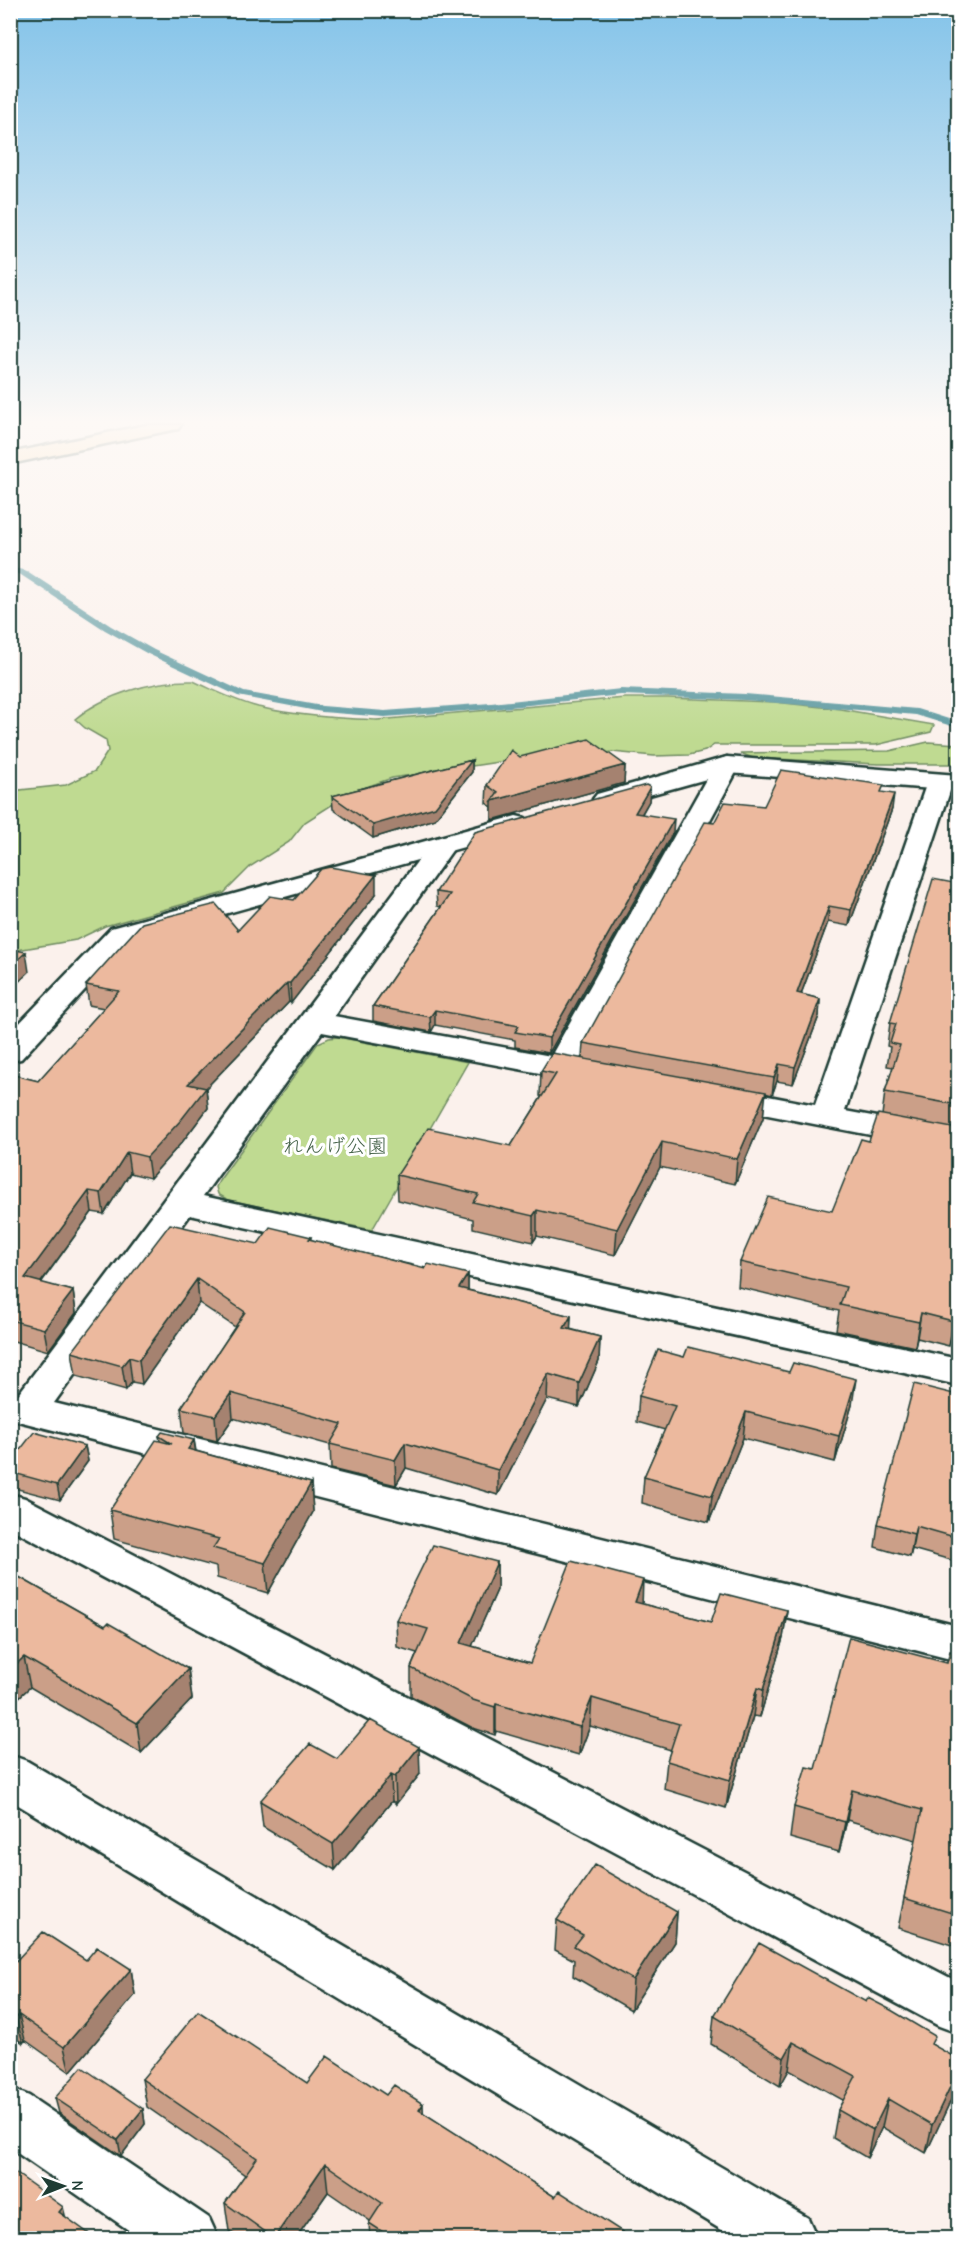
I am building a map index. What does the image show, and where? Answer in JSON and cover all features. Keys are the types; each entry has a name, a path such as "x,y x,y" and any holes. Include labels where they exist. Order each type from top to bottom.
{"street":[{"path":"560,1067 727,765"},
{"path":"579,807 727,765 949,782 827,1118"},
{"path":"10,1052 121,934 545,816"},
{"path":"442,845 19,1421 958,1644"},
{"path":"314,1021 618,1078"},
{"path":"688,1091 958,1142"},
{"path":"180,1202 958,1372"},
{"path":"10,1509 958,2009"},
{"path":"10,1774 788,2238"},
{"path":"10,2115 189,2238"}],"green space":[{"path":"193,681 233,699 272,710 302,715 377,720 625,698 668,698 774,702 840,709 934,725 931,732 876,745 714,745 705,751 689,755 654,756 612,752 571,759 518,759 392,778 352,792 305,822 289,842 251,866 224,893 105,926 76,940 11,951 11,791 66,785 95,771 108,751 106,740 85,728 75,719 87,710 131,690 162,683"},
{"path":"928,742 958,744 958,761 954,764 878,764 753,758 740,753 889,751"},
{"name":"れんげ公園","path":"338,1037 468,1062 372,1230 228,1200 218,1194 216,1187 219,1181 318,1043"}],"building":[{"path":"589,739 625,765 492,801 498,793 487,785 511,750 520,757"},
{"path":"472,760 435,807 373,825 332,796"},
{"path":"781,770 884,785 881,792 894,794 851,910 829,906 797,993 820,999 795,1067 779,1064 774,1078 583,1043 705,822 714,823 725,802 764,806"},
{"path":"646,785 650,787 635,813 674,819 549,1038 515,1032 519,1026 435,1010 430,1017 373,1006 450,894 436,892 475,832"},
{"path":"958,864 958,1105 885,1092 900,1045 890,1043 896,1024 890,1023 933,879 953,883"},
{"path":"330,867 376,875 290,983 287,983 188,1084 206,1088 181,1120 147,1157 127,1152 101,1193 89,1191 25,1278 73,1291 44,1329 10,1320 10,1074 38,1081 119,991 86,985 142,923 216,904 238,930 270,896 294,900 321,869"},
{"path":"10,949 26,952 10,967"},
{"path":"552,1053 766,1092 737,1159 662,1142 617,1229 537,1210 533,1216 473,1202 478,1194 397,1175 428,1128 511,1146 556,1074 541,1071"},
{"path":"878,1114 958,1129 958,1304 953,1321 921,1313 919,1322 840,1305 846,1287 740,1262 768,1197 832,1211 861,1139 869,1141"},
{"path":"170,1224 258,1244 270,1227 425,1269 428,1264 468,1274 459,1288 571,1316 564,1328 600,1337 579,1383 548,1374 498,1470 405,1443 395,1460 330,1444 342,1424 231,1393 215,1416 181,1408 245,1312 197,1279 139,1360 129,1357 122,1366 72,1352"},
{"path":"688,1347 789,1372 793,1363 856,1379 839,1436 746,1412 712,1496 644,1477 675,1406 639,1396 658,1350 684,1357"},
{"path":"914,1384 958,1395 958,1538 916,1526 914,1534 878,1524"},
{"path":"34,1432 85,1446 57,1485 10,1472 10,1463"},
{"path":"162,1432 194,1440 188,1449 311,1483 265,1563 213,1548 219,1539 110,1510 156,1440 172,1444 159,1436"},
{"path":"433,1545 497,1562 461,1643 530,1663 571,1561 643,1580 635,1602 711,1622 721,1593 787,1610 763,1690 757,1688 730,1780 667,1761 679,1724 592,1698 580,1727 473,1700 411,1668 428,1629 396,1620"},
{"path":"10,1572 105,1626 108,1623 188,1669 137,1723 24,1657 11,1669"},
{"path":"849,1637 947,1663 950,1651 958,1653 958,1915 904,1898 922,1810 852,1790 845,1822 794,1807 806,1767 815,1769"},
{"path":"370,1720 419,1747 395,1777 391,1775 333,1844 260,1801 310,1744 337,1759"},
{"path":"595,1865 677,1912 633,1980 574,1946 583,1935 557,1920"},
{"path":"43,1932 86,1960 97,1947 131,1969 64,2047 19,2015 16,2018 10,2013 10,1962 13,1964"},
{"path":"759,1943 866,2002 868,1998 891,2010 935,2036 931,2044 958,2059 958,2070 932,2125 888,2099 873,2130 838,2110 856,2076 793,2042 784,2058 714,2016"},
{"path":"198,2011 307,2083 327,2056 386,2095 394,2085 423,2104 419,2110 555,2197 559,2191 632,2238 392,2238 369,2223 382,2203 325,2164 274,2238 225,2203 257,2158 142,2079"},
{"path":"82,2067 143,2109 118,2140 55,2098"},
{"path":"10,2169 63,2207 59,2212 95,2238 10,2238"}],"waterway":[{"path":"10,569 24,573 108,628 151,652 241,694 322,709 385,714 491,706 621,692 745,697 917,712 958,725"}]}
